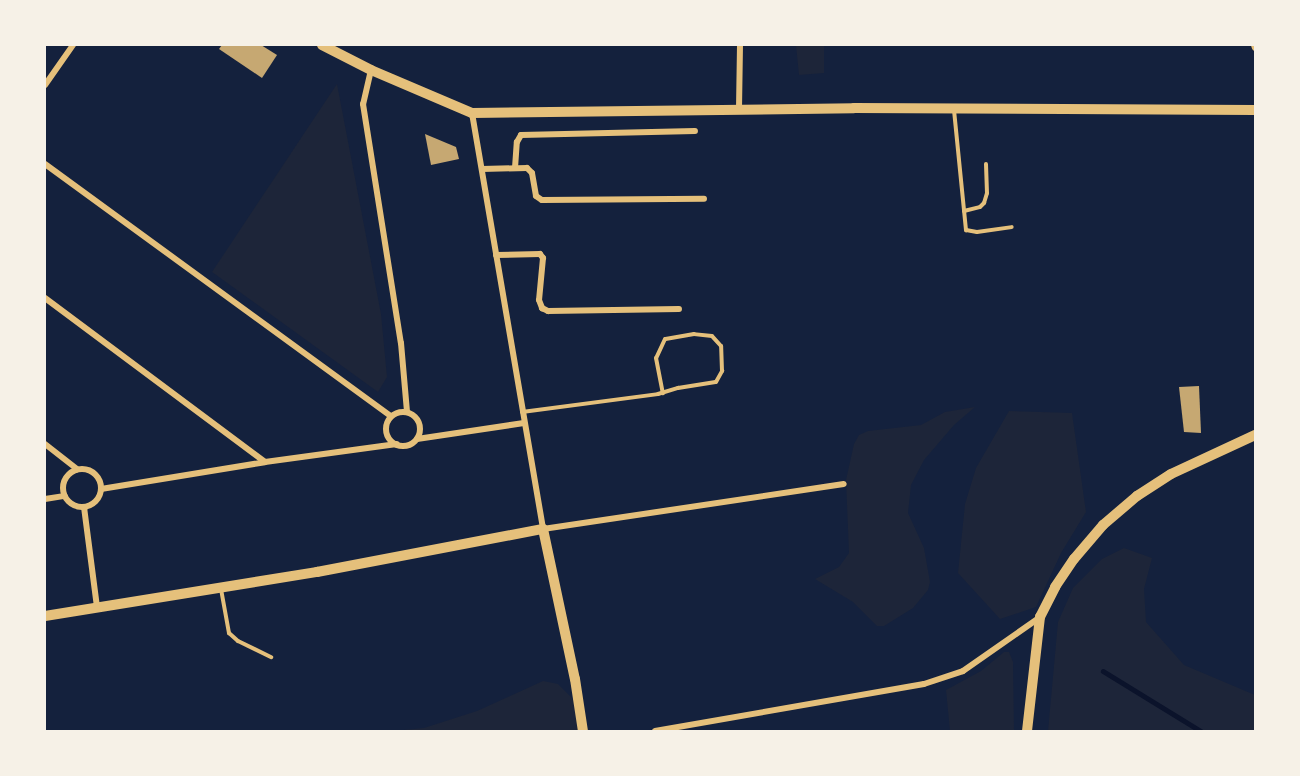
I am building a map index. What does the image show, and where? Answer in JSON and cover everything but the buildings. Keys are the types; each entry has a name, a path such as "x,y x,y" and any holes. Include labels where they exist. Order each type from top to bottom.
{"street":[{"path":"45,85 73,45"},
{"path":"322,45 371,70 472,113 739,109 1255,110"},
{"path":"739,109 740,45"},
{"path":"371,70 363,104 401,343 407,412 420,423 417,439"},
{"path":"472,113 543,529 575,679 583,731"},
{"path":"515,168 517,142 521,135 695,131"},
{"path":"45,164 392,416"},
{"path":"482,169 527,168 532,173 536,196 542,200 704,199"},
{"path":"496,255 540,254 543,258 539,300 542,308 548,311 679,309"},
{"path":"45,298 265,462"},
{"path":"392,416 407,412"},
{"path":"392,416 387,432 397,444"},
{"path":"101,489 265,462 397,444 408,445 417,439 525,423"},
{"path":"1027,731 1040,617 1055,587 1074,559 1103,525 1137,496 1171,474 1255,435"},
{"path":"45,444 77,469 94,473 101,489 96,501 84,507 73,505 65,496 64,483 71,472 77,469"},
{"path":"45,616 221,588 543,529 844,484"},
{"path":"45,499 65,496"},
{"path":"84,507 97,607"},
{"path":"655,731 924,684 963,671 1040,617"}],"lane":[{"path":"954,109 966,230 969,233 1012,227"},
{"path":"964,211 980,207 984,203 987,193 986,164"},
{"path":"522,412 663,393 717,382 722,371 721,346 711,336 694,334 665,339 656,358 663,393"},
{"path":"221,588 229,633 238,641 271,657"}],"shaded area":[{"path":"796,45 824,45 824,73 799,75"},
{"path":"337,84 381,314 387,377 378,392 212,272"},
{"path":"975,407 954,425 924,460 911,485 908,513 924,548 930,582 928,590 913,608 884,626 877,626 853,602 815,579 839,567 849,553 846,480 854,444 859,435 868,431 921,425 945,412"},
{"path":"1009,411 1072,413 1086,512 1061,553 1036,607 1000,619 958,573 965,504 976,468"},
{"path":"1124,548 1152,558 1144,589 1146,622 1184,665 1255,695 1255,731 1048,731 1058,622 1073,588 1102,559"},
{"path":"1004,652 1009,652 1013,662 1014,731 950,731 946,690 981,671"},
{"path":"543,681 558,684 572,698 586,731 394,731 424,728 477,711"}],"waterway":[{"path":"1103,671 1201,731"}]}
